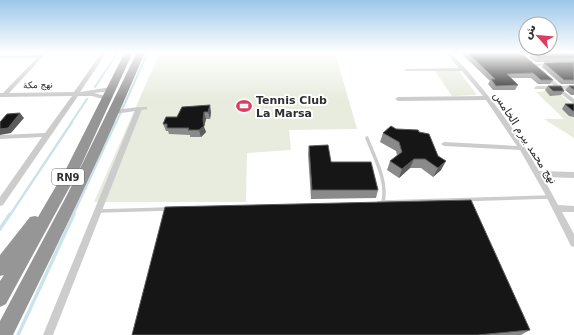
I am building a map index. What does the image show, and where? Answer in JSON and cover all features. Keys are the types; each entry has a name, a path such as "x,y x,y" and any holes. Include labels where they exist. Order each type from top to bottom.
{"highway":[{"name":"RN9","path":"0,298 72,170 121,68"},
{"name":"RN9","path":"3,335 71,204 115,112 134,68"},
{"path":"0,268 6,263 72,170"}],"street":[{"path":"2,95 29,68"},
{"path":"0,203 95,68"},
{"path":"406,70 464,69"},
{"name":"نهج محمد بيرم الخامس","path":"464,69 488,98 538,174 574,243"},
{"path":"544,74 574,102"},
{"path":"537,88 559,89 574,87"},
{"path":"76,94 109,93"},
{"path":"76,94 109,93"},
{"name":"نهج مكة","path":"2,95 76,94"},
{"path":"398,99 488,98"},
{"path":"48,335 143,109 115,112"},
{"path":"0,137 47,135"},
{"path":"444,144 521,148"},
{"path":"538,174 574,175"},
{"path":"556,208 574,209"}],"lane":[{"path":"367,138 383,183 385,198 383,202"},
{"path":"377,204 383,202 550,197"},
{"path":"99,211 170,209"}],"shaded area":[{"name":"Tennis Club La Marsa","path":"153,68 339,68 357,129 289,130 291,150 247,153 246,202 94,202"},
{"path":"458,70 477,95 452,96 435,71"},
{"path":"544,90 555,90 574,106 574,138 544,119 564,119 536,92 545,91"}],"building":[{"path":"483,68 538,68 553,80 541,80 533,73 507,74 518,85 496,86 491,79 495,79"},
{"path":"549,68 574,68 574,80 564,80"},
{"path":"548,86 561,86 564,91 553,91"},
{"path":"565,104 574,104 574,111 573,111"},
{"path":"210,105 208,112 204,112 204,126 199,130 188,130 189,128 167,128 167,124 163,124 166,117 177,117 182,107"},
{"path":"20,113 8,128 0,129 0,122 7,114"},
{"path":"391,126 396,129 418,130 419,132 429,134 438,156 446,161 438,168 425,159 414,159 402,169 390,161 402,152 399,142 383,133"},
{"path":"328,145 331,162 371,162 378,190 312,190 309,146"},
{"path":"471,200 530,330 477,335 132,335 165,207"}],"waterway":[{"path":"95,87 108,68"},
{"path":"116,123 141,68"},
{"path":"71,123 87,99"},
{"path":"10,215 72,122"},
{"path":"73,215 116,122"},
{"path":"0,229 10,214"},
{"path":"18,335 74,214"}],"place":[{"name":"Tennis Club La Marsa","path":"244,106"}]}
